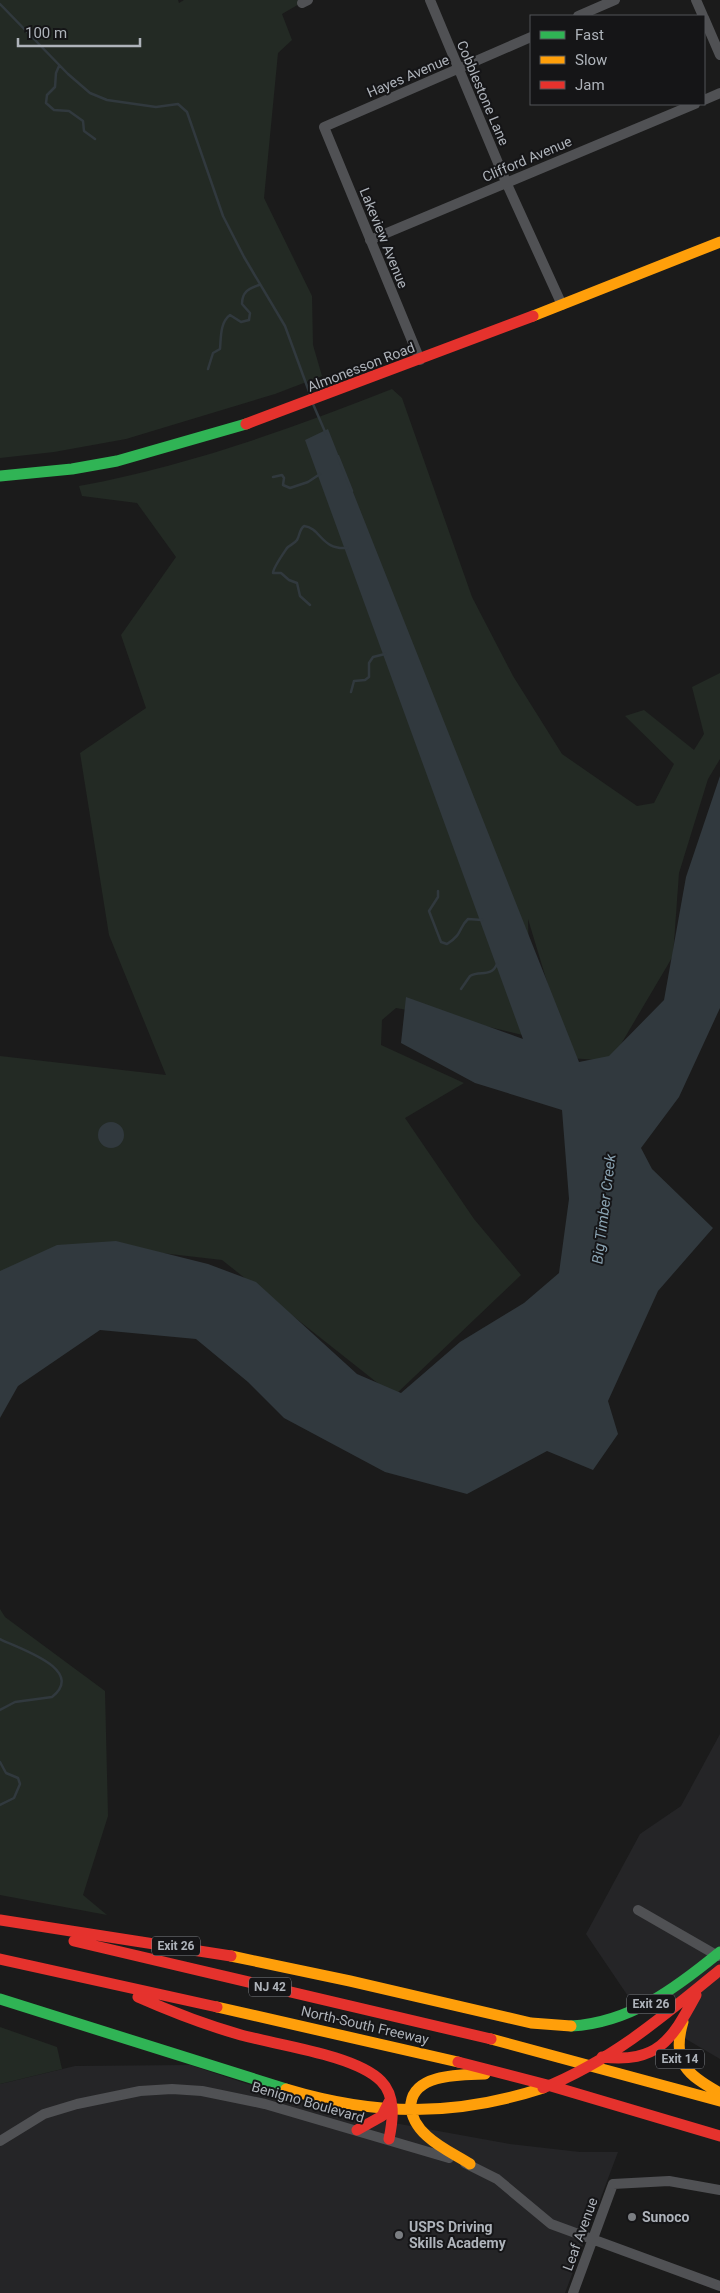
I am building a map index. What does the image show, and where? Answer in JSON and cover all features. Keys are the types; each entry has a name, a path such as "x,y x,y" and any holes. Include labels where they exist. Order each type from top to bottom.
{"main road":[{"name":"Almonesson Road","path":"0,476 72,469 117,461 205,437 300,406 720,242"},
{"name":"Exit 26","path":"0,1922 195,1949 350,1981 531,2023 568,2026 610,2019 650,2004 720,1956"},
{"name":"North-South Freeway","path":"0,1922 539,2050 720,2102"},
{"path":"539,2050 637,2058 650,2054 661,2045 689,2007 720,1956"},
{"name":"North-South Freeway","path":"0,1959 383,2044 503,2074 720,2136"},
{"path":"0,1999 310,2095 351,2105 386,2110 437,2110 486,2103 547,2086 578,2073 619,2049 720,1970"},
{"path":"98,1980 178,2014 240,2034 360,2067 376,2076 385,2086 390,2097 394,2140"},
{"name":"Exit 14","path":"689,2007 679,2036 680,2059 687,2071 694,2077 720,2093"},
{"path":"394,2140 417,2090 433,2080 473,2074 503,2074"},
{"path":"357,2130 382,2116 388,2106 390,2097"},
{"path":"410,2103 412,2115 422,2132 470,2164"}],"street":[{"name":"Cobblestone Lane","path":"430,0 506,182 562,305"},
{"path":"580,15 615,0"},
{"path":"696,0 702,15"},
{"path":"705,21 720,55"},
{"name":"Hayes Avenue","path":"324,127 459,70 530,37"},
{"path":"705,100 720,93"},
{"name":"Clifford Avenue","path":"370,240 692,105"},
{"name":"Lakeview Avenue","path":"324,127 420,360"},
{"path":"638,1910 720,1956"},
{"name":"Benigno Boulevard","path":"0,2141 44,2114 77,2104 140,2091 172,2089 230,2095 394,2140 470,2164 496,2179 551,2224 720,2286"},
{"name":"Leaf Avenue","path":"574,2293 592,2238 613,2184 668,2181 720,2190"}],"shaded area":[{"path":"0,0 178,0 179,3 184,0 306,0 282,14 292,40 278,53 264,198 312,296 313,345 322,376 275,394 126,439 54,452 0,458"},
{"path":"392,389 402,398 472,597 513,676 562,754 637,806 654,803 674,764 625,716 644,710 694,750 704,734 692,687 720,673 720,759 708,779 679,873 673,956 611,1061 570,1058 528,919 531,1037 452,1018 396,1008 382,1020 381,1045 464,1083 405,1118 474,1219 521,1275 394,1396 222,1260 92,1245 0,1278 0,1056 166,1075 109,935 80,753 146,708 121,635 176,557 137,503 82,496 79,486 159,468 238,445"},
{"path":"0,1609 5,1617 105,1691 108,1816 83,1895 107,1915 0,1895"},
{"path":"720,1734 720,2059 674,2032 693,1998 632,2002 586,1934 640,1834 681,1806"},
{"path":"0,2027 57,2047 62,2069 0,2084"},
{"path":"190,2065 314,2106 361,2117 510,2144 580,2152 618,2152 565,2293 0,2293 0,2084 75,2066"}],"water":[{"name":"Big Timber Creek","path":"328,429 579,1062 609,1056 664,1000 686,877 720,776 720,1008 679,1097 641,1148 652,1169 713,1228 658,1291 608,1401 618,1434 593,1470 547,1451 467,1494 385,1472 284,1418 248,1382 196,1339 100,1330 18,1386 0,1418 0,1271 57,1245 116,1241 208,1264 256,1282 357,1374 401,1393 460,1342 524,1303 559,1273 569,1199 562,1110 475,1083 401,1043 406,997 523,1039 305,440"},
{"path":"111,1122 120,1126 124,1135 120,1144 111,1148 102,1144 98,1135 102,1126"}],"waterway":[{"path":"0,4 68,74 90,93 107,100 156,107 178,104 187,112 223,216 244,257 285,326 311,397"},
{"path":"59,66 56,73 55,87 47,95 46,103 54,110 69,111 83,121 84,131 95,139"},
{"path":"208,369 213,353 220,349 224,322 230,315 241,322 249,320 250,313 242,304 243,296 249,289 259,285"},
{"path":"313,404 326,434"},
{"path":"338,456 352,491"},
{"path":"273,477 282,475 284,478 283,485 290,488 308,482 320,474"},
{"path":"310,605 300,596 297,583 289,580 281,573 273,573 281,557 287,548 295,543 304,526 310,528 332,546 347,548"},
{"path":"351,692 354,681 365,680 369,677 369,663 373,657 385,654"},
{"path":"438,891 438,897 429,911 441,942 447,944 452,940 468,919 482,920"},
{"path":"461,989 470,976 492,971 497,964"},
{"path":"0,1639 46,1661 61,1677 61,1687 52,1697 15,1702 0,1710"},
{"path":"0,1762 6,1773 18,1778 20,1784 14,1798 0,1805"}],"traffic: fast":[{"path":"0,476 72,469 117,461 246,424"},
{"path":"571,2026 593,2023 632,2011 669,1990 720,1952"},
{"path":"0,1999 286,2089"}],"traffic: slow":[{"path":"533,316 720,242"},
{"path":"231,1956 350,1981 531,2023 571,2026"},
{"path":"217,2007 458,2062"},
{"path":"683,2022 679,2047 685,2066 699,2080 720,2093"},
{"path":"491,2039 720,2101"},
{"path":"470,2164 437,2144 424,2133 413,2117 411,2103 414,2093 430,2081 453,2076 485,2074"},
{"path":"286,2089 352,2104 383,2108 415,2109 478,2104 543,2088"}],"traffic: jam":[{"path":"246,424 533,316"},
{"path":"0,1920 231,1956"},
{"path":"74,1941 491,2039"},
{"path":"0,1959 217,2007"},
{"path":"543,2088 568,2077 614,2051 678,2004 720,1970"},
{"path":"602,2057 621,2058 637,2056 661,2046 679,2025 696,1995"},
{"path":"138,1997 215,2027 315,2052 354,2064 369,2072 381,2081 389,2094 392,2108 392,2124 389,2139"},
{"path":"458,2062 551,2086 720,2136"},
{"path":"357,2130 382,2116 389,2102"}],"place":[{"name":"Sunoco","path":"632,2217"},
{"name":"USPS Driving Skills Academy","path":"399,2235"}]}
